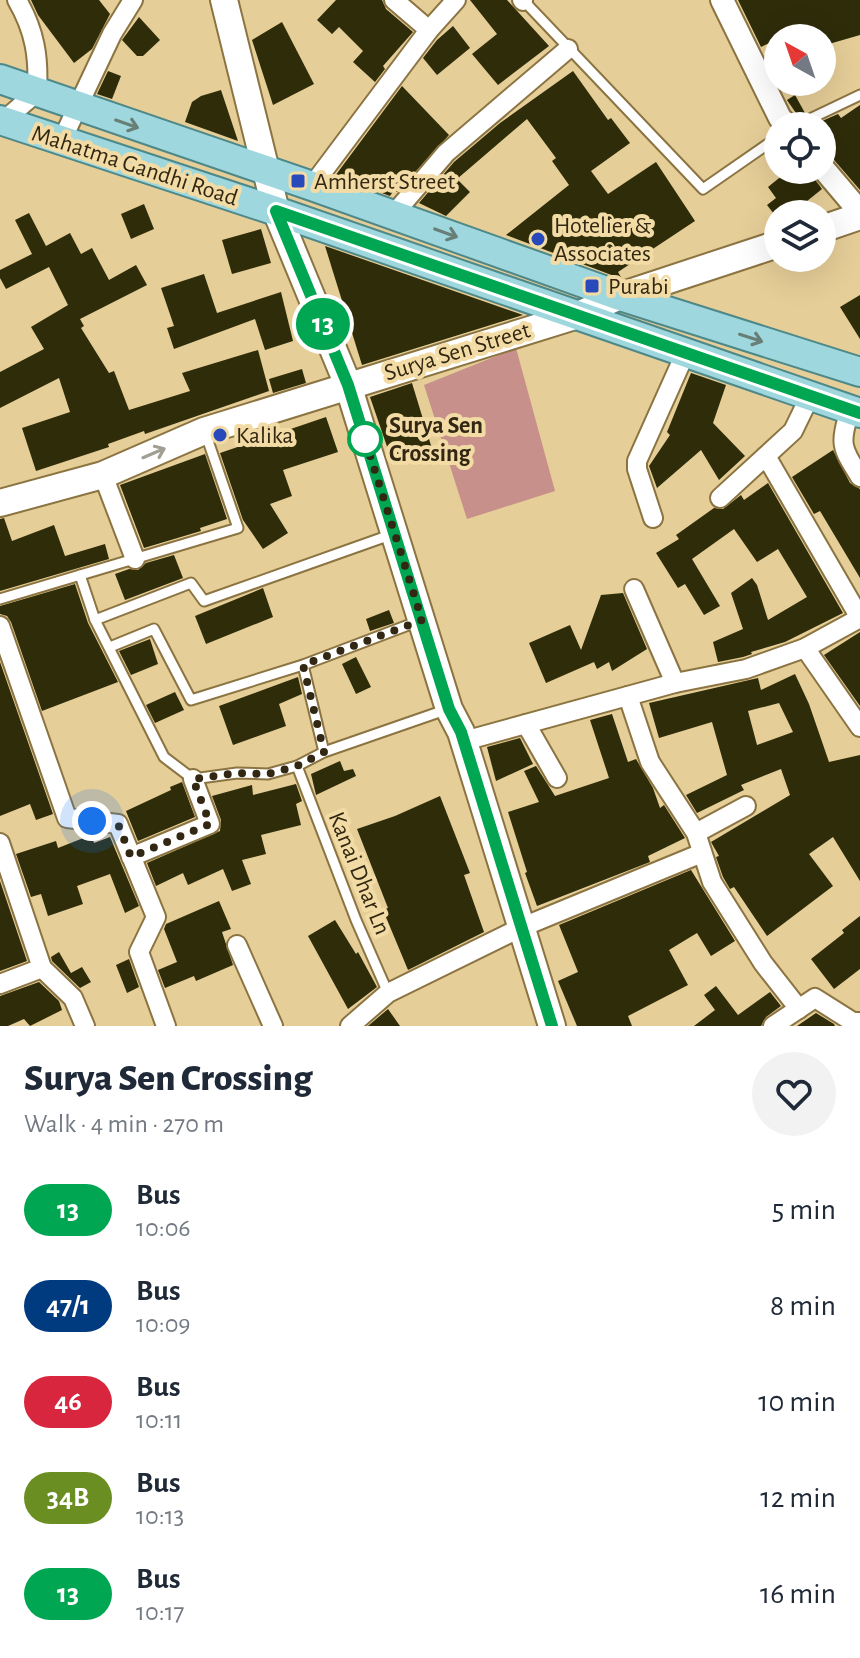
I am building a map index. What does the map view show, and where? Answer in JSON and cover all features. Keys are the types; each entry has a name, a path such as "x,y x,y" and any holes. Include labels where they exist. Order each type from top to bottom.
{"main road":[{"path":"224,0 276,211 348,385 449,709 464,741 552,1026"},
{"name":"Mahatma Gandhi Road","path":"0,79 620,296 856,367"},
{"name":"Mahatma Gandhi Road","path":"1,122 276,211 855,411"},
{"path":"836,223 860,214"},
{"name":"Surya Sen Street","path":"0,503 103,475 204,431 578,315 620,296 764,249"}],"street":[{"path":"1,122 37,92 38,62 30,21 17,0"},
{"path":"61,142 112,34 133,0"},
{"path":"394,0 429,30"},
{"path":"312,186 429,30 456,0"},
{"path":"722,0 778,112"},
{"path":"393,215 446,153 568,49"},
{"path":"836,184 860,214"},
{"path":"653,518 637,461 685,354"},
{"path":"720,498 793,431 811,394"},
{"path":"855,411 842,439 844,451 860,477"},
{"path":"464,741 675,683 746,669 805,648 860,618 766,456"},
{"path":"103,475 135,559"},
{"path":"634,589 675,683"},
{"path":"0,626 67,818 118,824 156,917 139,952 166,1026"},
{"path":"805,648 860,727"},
{"path":"628,696 650,762 696,833 712,882 763,963 799,1009"},
{"path":"526,724 557,778"},
{"path":"131,857 210,824 193,779"},
{"path":"696,833 746,806"},
{"path":"0,843 42,968 73,998 78,1024"},
{"path":"350,1026 388,993 520,928 702,853"},
{"path":"237,945 273,1026"},
{"path":"0,984 42,968"},
{"path":"773,1026 815,998 853,1022 860,1022"}],"lane":[{"path":"523,0 703,189 764,147"},
{"path":"824,112 860,95"},
{"path":"0,599 238,528 204,431"},
{"path":"95,620 191,583 204,601 395,534"},
{"path":"80,575 95,620 164,757 193,779 237,773 268,774 449,709"},
{"path":"110,647 154,629 191,700 303,665 422,620"},
{"path":"303,665 324,752"},
{"name":"Kanai Dhar Ln","path":"297,766 356,920 388,993"}],"shaded area":[{"path":"516,348 555,491 467,519 424,385"}],"building":[{"path":"31,0 99,0 110,14 92,49 74,63 38,15"},
{"path":"336,0 382,0 386,9 413,32 383,66 385,69 375,82 353,62 363,51 339,27 332,34 317,20"},
{"path":"470,0 507,0 549,46 498,85 472,54 497,34"},
{"path":"738,0 860,0 860,35 836,42 836,24 764,24 764,46 761,47"},
{"path":"139,17 160,40 143,56 137,56 122,40"},
{"path":"282,22 314,84 273,105 252,40"},
{"path":"453,26 470,48 437,75 423,58"},
{"path":"108,71 121,76 112,99 97,94"},
{"path":"573,71 608,120 611,118 630,143 591,171 608,194 656,162 695,221 618,272 622,279 506,235 569,185 552,161 556,158 527,119 457,179 470,192 446,216 419,203 454,162 500,123"},
{"path":"402,86 449,135 390,196 335,176"},
{"path":"221,90 238,141 185,122 192,102"},
{"path":"796,96 804,112 795,112 787,100"},
{"path":"860,105 860,190 836,162 836,115 841,118"},
{"path":"772,184 818,184 822,189 808,200 773,200 776,198 768,187"},
{"path":"144,204 154,229 131,239 121,214"},
{"path":"29,213 46,246 70,233 81,254 92,248 109,280 136,265 147,285 80,319 84,326 81,328 109,373 114,371 129,410 190,391 182,373 258,350 269,391 145,434 144,431 108,444 109,447 36,471 22,428 70,412 59,378 0,408 0,372 44,349 31,327 68,305 49,267 6,289 0,278 0,270 32,254 15,220"},
{"path":"261,229 271,263 232,274 222,240"},
{"path":"325,246 523,315 362,365"},
{"path":"204,274 217,313 281,292 293,341 265,350 255,319 174,349 167,328 174,326 161,288"},
{"path":"860,295 860,339 840,307"},
{"path":"302,369 306,383 273,393 269,379"},
{"path":"691,373 726,385 713,423 745,456 719,480 701,450 657,488 649,466 670,435 667,432"},
{"path":"412,383 433,452 393,464 370,397"},
{"path":"326,417 338,452 283,470 292,496 270,504 288,533 263,549 243,520 220,453"},
{"path":"833,450 850,483 860,489 860,578 820,511 814,514 792,477"},
{"path":"205,454 227,519 200,528 201,531 144,548 120,485"},
{"path":"768,483 843,613 785,642 718,662 713,642 743,629 731,593 752,578 768,620 807,597 778,549 757,562 734,529 692,559 720,606 704,615 685,584 678,588 656,553 679,539 676,535 714,508 723,509 741,495 744,500"},
{"path":"4,518 12,541 54,525 65,556 105,544 109,559 0,591 0,519"},
{"path":"174,555 183,578 125,600 115,574 129,569 138,570 146,563"},
{"path":"75,584 88,623 118,682 42,711 11,622 7,616 0,614 0,606"},
{"path":"263,588 273,617 206,644 195,616"},
{"path":"623,593 647,649 612,671 609,662 597,669 594,662 546,683 529,643 570,625 581,650 601,595"},
{"path":"389,610 394,623 370,631 366,619"},
{"path":"860,632 860,706 824,655"},
{"path":"150,639 158,664 131,675 119,651"},
{"path":"356,657 371,687 356,694 342,664"},
{"path":"0,662 53,814 36,820 30,804 0,816"},
{"path":"795,674 829,762 860,755 860,881 833,837 809,854 833,886 767,936 734,887 730,889 711,842 790,795 781,769 741,785 744,790 697,813 686,795 727,775 712,722 659,738 649,703 758,678 761,690","holes":["779,703 793,732 757,745 748,711"]},
{"path":"298,677 302,694 279,704 286,726 233,745 219,706"},
{"path":"175,692 184,710 155,723 146,705"},
{"path":"612,714 628,762 636,759 653,788 660,808 664,805 685,838 648,856 650,862 537,906 508,812 539,802 524,771 536,766 555,796 609,778 590,720"},
{"path":"520,738 533,764 496,781 487,747"},
{"path":"340,761 344,771 353,769 356,776 316,795 311,774"},
{"path":"182,782 195,817 138,841 126,811"},
{"path":"296,784 302,801 296,804 301,825 261,835 266,854 242,860 251,884 232,891 223,869 188,885 183,873 156,886 147,863 220,831 221,820 212,796 252,785 253,795"},
{"path":"440,796 470,873 464,875 484,932 408,970 383,910 388,908 357,829"},
{"path":"91,835 94,843 110,837 139,906 125,913 110,874 77,886 83,904 48,916 41,894 31,897 16,854 56,841 58,848"},
{"path":"691,870 735,941 711,956 697,933 669,950 688,985 628,1016 632,1026 577,1026 558,981 578,972 559,925"},
{"path":"0,881 27,961 0,971"},
{"path":"219,901 231,929 222,932 233,965 196,981 194,976 165,988 158,970 177,962 164,929 166,924"},
{"path":"860,916 860,969 834,989 811,959"},
{"path":"335,920 356,954 358,952 377,987 348,1009 308,936"},
{"path":"59,952 71,973 82,967 91,982 80,988 52,961 51,957"},
{"path":"129,959 139,987 127,993 116,965"},
{"path":"39,982 59,1001 62,1010 30,1026 24,1019 0,1026 0,996"},
{"path":"716,986 738,1015 770,992 781,1006 766,1017 761,1026 694,1026 715,1010 704,995"},
{"path":"388,1009 400,1026 368,1026"},
{"path":"816,1013 835,1026 797,1026"}],"bus line":[{"name":"13","path":"552,1026 461,732 449,709 348,385 276,211 860,413"}],"place":[{"name":"Amherst Street","path":"298,181"},
{"name":"Hotelier & Associates","path":"538,239"},
{"name":"Purabi","path":"592,286"},
{"name":"Kalika","path":"220,435"},
{"name":"Surya Sen Crossing","path":"365,439"}],"route":[{"path":"92,821 118,824 131,857 210,824 193,779 237,773 268,774 297,766 324,752 303,665 422,620 364,436 365,439"}]}
